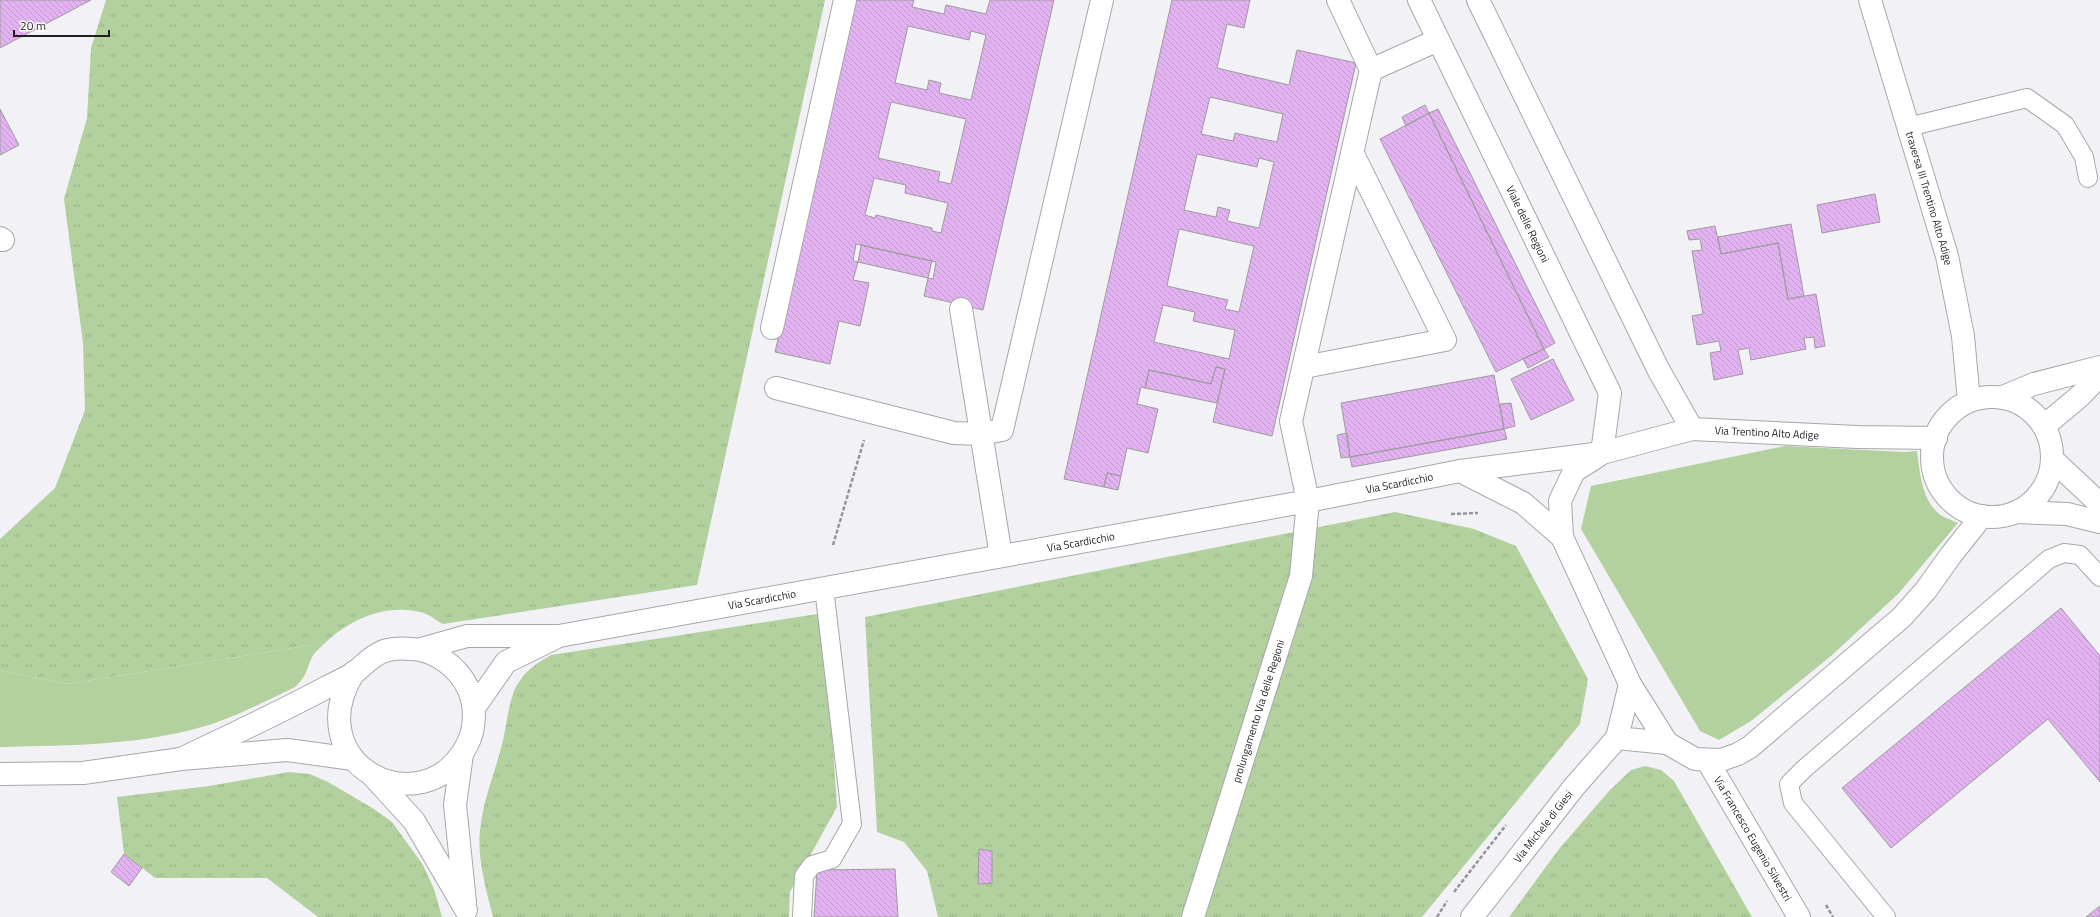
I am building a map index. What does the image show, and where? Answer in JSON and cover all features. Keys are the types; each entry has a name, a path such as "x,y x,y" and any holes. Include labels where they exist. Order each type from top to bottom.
{"street":[{"path":"772,328 845,0"},
{"path":"776,388 954,432 980,434 1002,430 1102,0"},
{"path":"1338,0 1371,70 1438,40"},
{"name":"Viale delle Regioni","path":"1419,0 1610,393 1602,453"},
{"path":"1478,0 1658,369 1692,429"},
{"name":"traversa III Trentino Alto Adige","path":"1870,0 1947,256 1957,298 1970,401"},
{"name":"prolungamento Via delle Regioni","path":"1193,917 1301,576 1308,501 1291,421 1371,70"},
{"path":"1304,367 1445,340 1353,154"},
{"path":"961,309 980,434 1001,556"},
{"path":"2003,398 2034,384 2100,367"},
{"path":"2044,426 2080,396 2100,375"},
{"path":"1986,397 2003,398 2019,403 2033,413 2044,426 2051,442 2052,459 2050,476 2042,491 2030,504 2016,512 1999,517 1982,516 1965,511 1951,501 1941,488 1934,472 1932,454 1936,438 1943,422 1955,410 1970,401 1986,397"},
{"name":"Via Trentino Alto Adige","path":"1602,453 1692,429 1857,437 1936,438"},
{"path":"1602,453 1574,471 1560,501 1562,537 1630,684 1668,743 1695,760 1721,760 1738,754 1750,747 1902,617 1926,590 1950,555 1982,516"},
{"name":"Via Scardicchio","path":"421,649 467,636 560,636 1308,501 1460,471 1602,453"},
{"path":"2052,459 2100,504"},
{"path":"1460,471 1523,503 1562,537"},
{"path":"2016,512 2067,514 2100,522"},
{"name":"Via Scardicchio","path":"474,708 506,662 560,636"},
{"path":"181,759 296,704 354,672 368,660 384,651 402,648 421,649 440,657 456,670 468,688 474,708 470,740 462,754 449,769 431,780 412,784 398,783 372,775"},
{"path":"354,672 344,688 339,706 338,725 343,743 353,759 372,775 414,821 467,914"},
{"path":"1630,684 1617,738 1668,743"},
{"name":"Via Michele di Giesi","path":"1472,917 1574,787 1617,738"},
{"path":"0,774 83,773 181,759 287,750 353,759"},
{"path":"462,754 455,805 467,914"},
{"name":"Via Francesco Eugenio Silvestri","path":"1707,760 1800,917"}],"lane":[{"path":"1908,127 2027,98 2065,125 2084,157 2088,178"},
{"path":"1886,917 1793,803 1789,784 1805,768 2048,559 2064,554 2080,555 2100,577"},
{"path":"802,917 804,876 812,866 832,859 852,824 824,588"}],"path":[{"path":"833,545 872,412"},
{"path":"1451,514 1477,512 1484,515"},
{"path":"1453,893 1506,824"},
{"path":"1437,917 1448,899"}],"green space":[{"path":"106,0 825,0 697,585 443,624 429,615 410,610 384,612 358,620 335,634 325,643 67,684 0,670 0,539 55,488 85,410 83,343 64,199 87,118 91,48"},
{"path":"1785,446 1904,452 1917,451 1920,476 1928,500 1932,507 1940,515 1958,523 1898,594 1831,656 1751,721 1719,740 1700,731 1581,529 1591,486"},
{"path":"1395,512 1474,529 1516,546 1588,679 1580,724 1422,917 938,917 927,871 904,842 877,832 865,617"},
{"path":"824,613 837,807 790,892 789,917 493,917 481,863 479,841 480,830 486,797 502,744 514,691 528,671 551,655"},
{"path":"325,643 314,654 303,678 295,687 212,724 160,737 107,743 0,747 0,670 67,684"},
{"path":"1645,766 1661,770 1674,781 1752,917 1509,917 1559,849 1609,791 1631,770"},
{"path":"289,772 310,774 328,782 374,809 392,822 423,865 434,889 442,917 318,917 267,878 155,878 124,854 117,797 209,786"}],"building":[{"path":"0,0 91,0 0,48"},
{"path":"856,0 914,0 912,7 944,14 946,5 986,14 990,0 1054,0 983,310 924,296 928,278 933,279 936,262 856,244 853,261 858,262 853,280 869,283 860,326 839,321 830,364 775,352","holes":["908,26 969,40 971,31 986,35 971,100 939,93 941,83 929,80 927,90 895,83","891,102 966,119 951,184 938,181 940,172 878,158","874,178 906,185 905,193 948,203 941,233 932,231 932,228 876,215 875,218 865,215"]},
{"path":"1172,0 1250,0 1244,28 1227,24 1217,68 1289,85 1297,50 1356,63 1272,436 1213,422 1225,369 1216,367 1211,384 1149,370 1145,388 1141,387 1137,404 1158,409 1148,453 1127,448 1121,476 1107,473 1104,487 1064,479","holes":["1210,97 1283,114 1277,142 1235,133 1233,141 1201,134","1197,154 1257,167 1259,158 1274,162 1259,228 1227,221 1230,210 1218,207 1216,217 1184,210","1179,229 1254,246 1239,312 1225,309 1228,300 1167,286","1163,305 1195,312 1193,321 1235,330 1229,359 1154,342"]},
{"path":"1425,105 1429,113 1406,126 1402,117"},
{"path":"0,109 19,145 0,155"},
{"path":"1438,109 1555,343 1544,349 1429,113"},
{"path":"1429,113 1544,349 1496,372 1380,139"},
{"path":"1875,194 1880,222 1822,233 1817,205"},
{"path":"1791,224 1804,296 1788,299 1778,243 1721,254 1718,237"},
{"path":"1715,226 1721,254 1778,243 1788,299 1816,294 1825,346 1815,348 1814,337 1804,338 1806,349 1751,360 1749,348 1738,350 1743,374 1714,380 1710,353 1721,351 1719,341 1697,345 1692,316 1703,314 1692,251 1702,250 1700,239 1689,240 1687,231"},
{"path":"861,245 932,261 928,278 858,262"},
{"path":"1544,349 1549,357 1528,368 1523,359"},
{"path":"1553,359 1574,400 1531,420 1511,379"},
{"path":"1216,367 1225,369 1217,403 1145,388 1149,370 1211,384"},
{"path":"1494,375 1504,429 1350,457 1341,403"},
{"path":"1511,403 1515,426 1504,429 1500,404"},
{"path":"1504,429 1507,439 1352,467 1350,457"},
{"path":"1347,433 1350,457 1341,458 1337,435"},
{"path":"1107,473 1121,476 1118,490 1104,487"},
{"path":"2061,608 2100,656 2100,782 2048,719 1891,848 1842,788"},
{"path":"979,849 992,851 992,883 978,884"},
{"path":"124,854 142,868 129,886 111,872"},
{"path":"895,869 898,917 814,917 817,870"},
{"path":"2100,906 2100,917 2086,917"}]}
